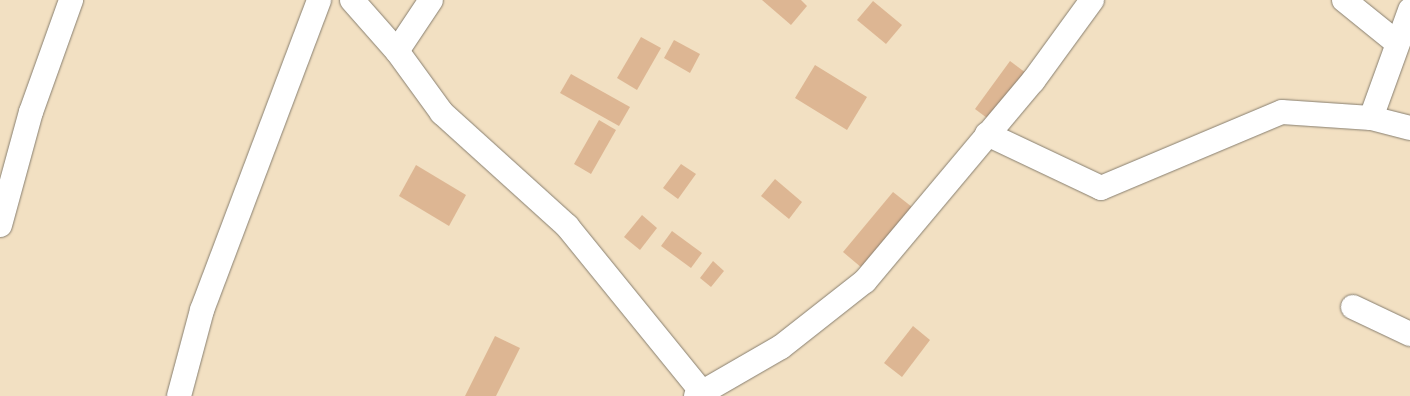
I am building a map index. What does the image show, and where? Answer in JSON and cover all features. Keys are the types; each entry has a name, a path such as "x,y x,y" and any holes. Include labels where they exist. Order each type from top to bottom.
{"street":[{"path":"0,226 30,112 71,0"},
{"path":"179,396 202,310 319,0"},
{"path":"352,0 397,51 442,113 567,226 700,394 781,346 865,281 1033,81 1092,0"},
{"path":"397,51 431,0"},
{"path":"1344,0 1396,42"},
{"path":"1371,118 1396,42 1410,10"},
{"path":"988,134 1101,188 1282,112 1371,118 1410,128"},
{"path":"1353,307 1410,334"}],"building":[{"path":"762,0 801,0 807,6 791,25"},
{"path":"873,1 902,25 886,44 857,20"},
{"path":"641,37 661,48 637,90 617,78"},
{"path":"674,40 700,54 690,73 664,58"},
{"path":"1010,61 1026,73 991,121 975,109"},
{"path":"815,65 867,97 847,130 795,98"},
{"path":"571,74 630,107 619,126 560,93"},
{"path":"599,120 616,130 591,174 574,164"},
{"path":"681,164 696,174 678,199 663,188"},
{"path":"416,165 466,195 449,226 399,196"},
{"path":"775,179 802,202 789,219 761,196"},
{"path":"893,192 912,207 862,268 843,252"},
{"path":"642,215 657,228 640,250 624,237"},
{"path":"672,231 702,253 691,268 661,246"},
{"path":"713,261 724,271 711,287 700,278"},
{"path":"913,326 930,340 902,377 884,363"},
{"path":"495,336 520,348 496,396 465,396"}]}
